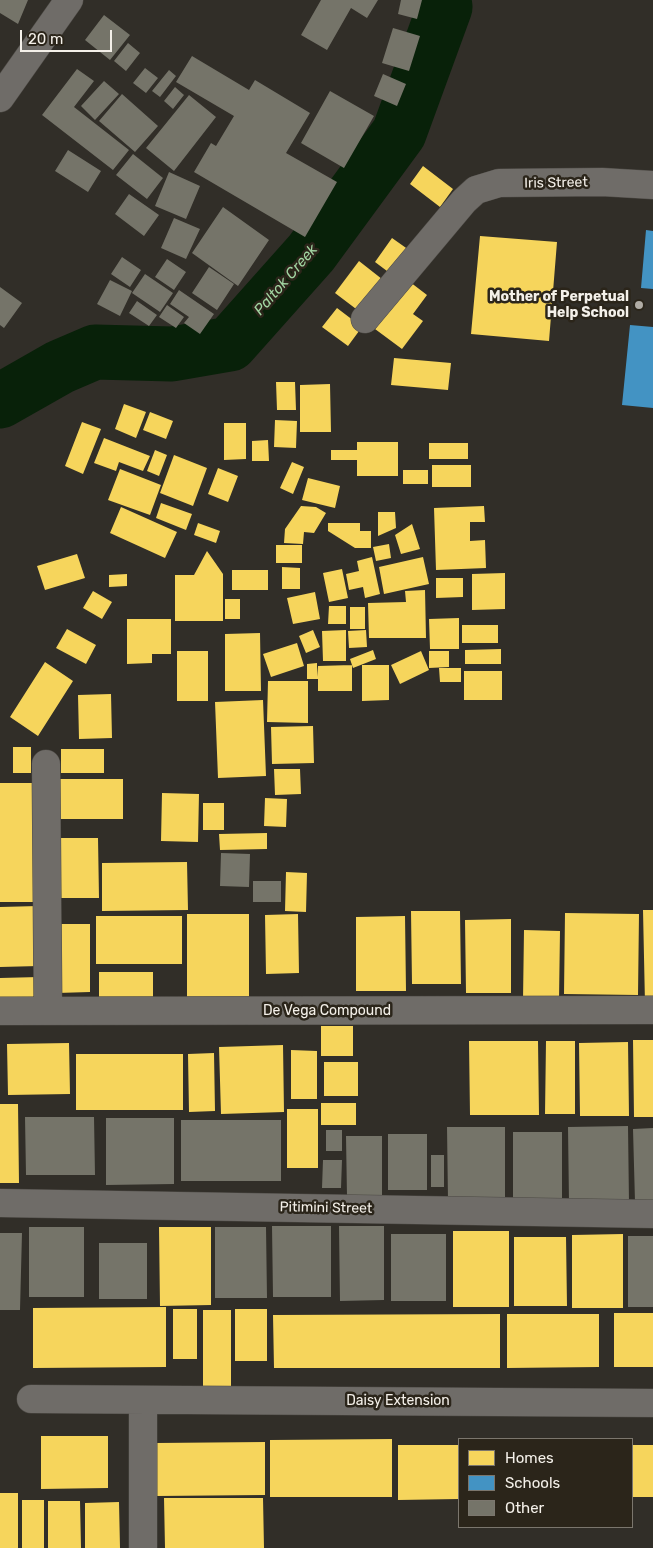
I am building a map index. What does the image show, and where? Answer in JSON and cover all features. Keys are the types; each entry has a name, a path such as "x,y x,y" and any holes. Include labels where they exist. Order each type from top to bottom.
{"street":[{"path":"0,98 69,0"},
{"name":"Iris Street","path":"365,318 464,201 476,190 499,183 602,182 653,185"},
{"path":"46,764 48,1011"},
{"name":"De Vega Compound","path":"0,1011 653,1010"},
{"name":"Pitimini Street","path":"0,1203 653,1214"},
{"name":"Daisy Extension","path":"31,1399 653,1403"},
{"path":"143,1400 143,1548"}],"building: Homes":[{"path":"423,166 453,189 440,207 410,184"},
{"path":"480,236 557,242 549,341 471,334"},
{"path":"392,238 409,250 391,274 375,262"},
{"path":"359,261 387,283 364,315 335,293"},
{"path":"410,282 427,295 413,314 423,321 402,349 375,329"},
{"path":"337,308 362,327 348,346 322,327"},
{"path":"394,358 451,363 448,390 391,385"},
{"path":"276,382 295,382 296,410 277,410"},
{"path":"330,384 331,432 300,432 300,385"},
{"path":"124,404 146,412 136,438 115,429"},
{"path":"150,412 173,421 166,439 143,430"},
{"path":"275,420 297,421 296,448 274,447"},
{"path":"82,422 101,429 83,474 65,466"},
{"path":"224,423 246,423 246,459 224,460"},
{"path":"104,438 150,456 143,471 119,462 116,471 94,463"},
{"path":"268,440 269,461 252,461 252,441"},
{"path":"357,442 398,442 398,476 357,476 357,460 331,460 331,450 357,450"},
{"path":"429,443 468,443 468,459 429,459"},
{"path":"155,450 167,455 159,476 147,471"},
{"path":"174,455 207,468 193,506 160,493"},
{"path":"292,462 304,467 293,494 280,488"},
{"path":"432,465 471,465 471,487 432,487"},
{"path":"218,468 238,476 228,502 208,494"},
{"path":"120,469 161,485 150,515 108,500"},
{"path":"403,470 428,470 428,484 403,484"},
{"path":"308,478 340,486 335,508 302,500"},
{"path":"161,503 192,514 186,530 156,518"},
{"path":"301,506 316,507 326,513 314,533 304,532 303,544 284,543 285,529"},
{"path":"484,506 485,522 470,522 470,541 485,540 486,568 436,570 434,508"},
{"path":"121,507 177,532 165,558 110,533"},
{"path":"378,512 395,512 396,528 378,536"},
{"path":"198,523 220,531 216,543 194,535"},
{"path":"328,523 360,523 360,531 371,531 371,548 355,548 328,531"},
{"path":"412,524 420,549 401,554 395,535"},
{"path":"389,544 391,558 376,561 373,547"},
{"path":"276,545 302,545 302,563 276,563"},
{"path":"207,551 223,574 223,621 175,621 175,575 194,575"},
{"path":"77,554 85,578 45,590 37,566"},
{"path":"372,557 380,594 365,598 363,587 349,590 346,574 359,571 357,561"},
{"path":"423,557 429,584 384,594 379,567"},
{"path":"282,567 300,568 300,589 282,589"},
{"path":"342,569 348,598 329,602 323,573"},
{"path":"232,570 268,570 268,590 232,590"},
{"path":"505,573 505,609 472,610 472,574"},
{"path":"127,574 127,586 109,587 109,575"},
{"path":"436,578 463,578 463,597 436,598"},
{"path":"425,590 426,638 369,638 368,603 406,602 405,591"},
{"path":"93,591 112,602 102,619 83,608"},
{"path":"315,592 320,619 293,624 287,598"},
{"path":"225,599 240,599 240,619 225,619"},
{"path":"329,606 346,606 346,624 328,624"},
{"path":"350,607 365,607 365,629 350,629"},
{"path":"459,618 459,649 430,649 429,619"},
{"path":"127,619 171,619 171,654 152,654 152,663 127,664"},
{"path":"462,625 498,625 498,643 462,643"},
{"path":"67,629 96,645 86,664 56,648"},
{"path":"313,630 320,647 306,653 299,636"},
{"path":"346,630 346,661 323,661 322,631"},
{"path":"366,630 367,647 349,648 348,631"},
{"path":"260,633 261,691 225,691 225,634"},
{"path":"297,643 304,666 271,677 263,654"},
{"path":"501,649 501,664 465,664 465,650"},
{"path":"373,650 376,659 353,668 350,659"},
{"path":"177,651 208,651 208,701 177,701"},
{"path":"421,651 429,670 400,684 391,665"},
{"path":"429,651 449,651 449,667 429,668"},
{"path":"45,662 73,681 38,736 10,717"},
{"path":"317,663 317,677 318,666 352,665 352,691 318,691 318,679 307,679 307,664"},
{"path":"362,665 389,665 389,700 362,701"},
{"path":"439,668 461,668 461,682 440,682"},
{"path":"464,671 502,671 502,700 464,700"},
{"path":"268,681 308,681 308,723 267,722"},
{"path":"111,694 112,738 79,739 78,695"},
{"path":"263,700 266,776 218,778 215,702"},
{"path":"313,726 314,763 272,764 271,727"},
{"path":"13,747 31,747 31,773 13,773"},
{"path":"61,749 104,749 104,773 61,773"},
{"path":"274,769 300,769 301,794 275,795"},
{"path":"59,779 123,779 123,819 60,819"},
{"path":"0,783 35,783 35,902 0,902"},
{"path":"162,793 199,794 198,842 161,841"},
{"path":"265,798 287,799 286,827 264,826"},
{"path":"203,803 224,803 224,830 203,830"},
{"path":"267,833 267,849 220,850 219,834"},
{"path":"55,838 98,838 99,898 56,898"},
{"path":"187,862 188,910 102,911 102,863"},
{"path":"286,872 307,873 306,912 285,911"},
{"path":"38,906 39,966 0,967 0,907"},
{"path":"643,910 653,910 653,1004 645,1004"},
{"path":"411,911 460,911 461,984 412,984"},
{"path":"565,913 639,914 638,995 564,994"},
{"path":"187,914 249,914 249,997 187,997"},
{"path":"298,914 299,973 266,974 265,915"},
{"path":"96,916 182,916 182,964 96,964"},
{"path":"405,916 406,991 356,991 356,917"},
{"path":"511,919 511,993 466,993 465,920"},
{"path":"56,924 90,924 90,992 57,993"},
{"path":"524,930 560,931 559,1000 523,1000"},
{"path":"99,972 153,972 153,999 99,999"},
{"path":"39,977 40,1000 0,1001 0,978"},
{"path":"321,1026 353,1026 353,1056 321,1056"},
{"path":"633,1040 653,1040 653,1117 634,1117"},
{"path":"469,1041 538,1041 539,1115 470,1115"},
{"path":"546,1041 575,1041 575,1114 545,1114"},
{"path":"628,1042 629,1116 580,1116 579,1043"},
{"path":"69,1043 70,1094 8,1095 7,1044"},
{"path":"283,1045 284,1112 221,1114 219,1047"},
{"path":"291,1050 317,1051 317,1099 291,1099"},
{"path":"214,1053 215,1111 189,1112 188,1054"},
{"path":"76,1054 183,1054 183,1110 76,1110"},
{"path":"324,1062 358,1062 358,1096 324,1096"},
{"path":"321,1103 356,1103 356,1125 321,1125"},
{"path":"0,1104 18,1104 19,1183 0,1183"},
{"path":"287,1109 318,1109 318,1168 287,1168"},
{"path":"159,1227 211,1227 211,1305 160,1306"},
{"path":"453,1231 509,1231 509,1307 453,1307"},
{"path":"623,1234 623,1308 572,1308 572,1235"},
{"path":"514,1237 566,1237 567,1306 514,1306"},
{"path":"166,1307 166,1367 33,1368 33,1308"},
{"path":"173,1309 197,1309 197,1359 173,1359"},
{"path":"235,1309 267,1309 267,1361 235,1361"},
{"path":"203,1310 231,1310 231,1388 203,1388"},
{"path":"614,1313 653,1313 653,1367 614,1367"},
{"path":"500,1314 500,1368 274,1368 273,1315"},
{"path":"507,1314 599,1314 599,1367 507,1368"},
{"path":"41,1436 108,1436 108,1488 41,1489"},
{"path":"392,1439 392,1497 270,1497 270,1440"},
{"path":"265,1442 265,1495 157,1496 156,1443"},
{"path":"398,1445 458,1445 458,1499 398,1500"},
{"path":"633,1445 653,1445 653,1497 633,1497"},
{"path":"0,1493 18,1493 18,1548 0,1548"},
{"path":"164,1498 263,1498 264,1548 165,1548"},
{"path":"22,1500 44,1500 44,1548 22,1548"},
{"path":"48,1501 80,1501 81,1548 48,1548"},
{"path":"119,1502 120,1548 85,1548 85,1503"}],"building: Schools":[{"path":"646,230 653,231 653,289 641,288"},
{"path":"630,325 653,327 653,408 622,405"}],"building: Other":[{"path":"0,0 28,0 18,24 0,13"},
{"path":"321,0 378,0 367,18 351,8 327,50 301,35"},
{"path":"401,0 422,0 417,19 398,14"},
{"path":"104,15 130,35 110,60 85,40"},
{"path":"393,28 420,36 409,71 382,63"},
{"path":"128,43 140,53 126,71 114,61"},
{"path":"192,56 249,90 255,80 310,113 286,153 337,182 305,237 194,172 211,143 216,146 234,116 176,82"},
{"path":"145,68 158,78 146,93 133,83"},
{"path":"77,69 94,81 74,107 129,150 113,170 42,115"},
{"path":"169,70 176,76 160,97 152,91"},
{"path":"383,74 406,84 397,106 374,96"},
{"path":"104,81 119,94 95,120 81,106"},
{"path":"175,87 184,95 173,109 164,101"},
{"path":"330,91 374,116 344,168 301,143"},
{"path":"122,94 158,126 135,152 99,121"},
{"path":"189,95 216,117 174,171 146,148"},
{"path":"68,150 101,171 88,192 55,171"},
{"path":"133,154 163,178 147,199 116,175"},
{"path":"169,172 200,186 186,219 155,206"},
{"path":"129,194 159,215 144,236 115,214"},
{"path":"223,207 269,240 238,286 192,253"},
{"path":"174,218 200,229 186,259 161,248"},
{"path":"122,257 141,270 130,287 111,274"},
{"path":"167,259 186,272 174,290 155,277"},
{"path":"209,267 234,284 217,310 192,293"},
{"path":"145,274 173,293 160,312 132,293"},
{"path":"110,280 132,291 120,316 97,304"},
{"path":"0,287 22,303 4,328 0,325"},
{"path":"179,290 214,314 200,334 184,323 189,317 170,304"},
{"path":"137,301 157,315 149,326 129,313"},
{"path":"167,305 184,317 176,328 159,317"},
{"path":"221,853 250,854 249,887 220,886"},
{"path":"253,881 281,881 281,902 253,902"},
{"path":"25,1117 94,1117 95,1175 26,1175"},
{"path":"106,1118 174,1118 174,1184 106,1185"},
{"path":"181,1120 281,1120 281,1181 181,1181"},
{"path":"628,1126 629,1203 569,1203 568,1127"},
{"path":"447,1127 505,1127 505,1201 448,1201"},
{"path":"653,1128 653,1201 635,1202 633,1129"},
{"path":"326,1130 342,1130 342,1151 326,1151"},
{"path":"513,1132 562,1132 562,1204 513,1204"},
{"path":"388,1134 427,1134 427,1190 388,1190"},
{"path":"346,1136 382,1136 382,1197 347,1197"},
{"path":"431,1155 444,1155 444,1187 431,1187"},
{"path":"323,1160 342,1160 341,1188 322,1188"},
{"path":"272,1226 331,1226 331,1297 273,1297"},
{"path":"339,1226 384,1226 384,1300 340,1301"},
{"path":"29,1227 84,1227 84,1297 29,1297"},
{"path":"215,1227 266,1227 267,1298 215,1298"},
{"path":"0,1233 22,1233 20,1310 0,1310"},
{"path":"391,1234 446,1234 446,1301 391,1301"},
{"path":"628,1236 653,1236 653,1307 628,1307"},
{"path":"99,1243 147,1243 147,1299 99,1299"}],"waterway":[{"name":"Paltok Creek","path":"0,401 60,367 95,352 172,354 230,344 311,253 399,133 445,7 444,0"}],"place":[{"name":"Mother of Perpetual Help School","path":"639,305"}]}
